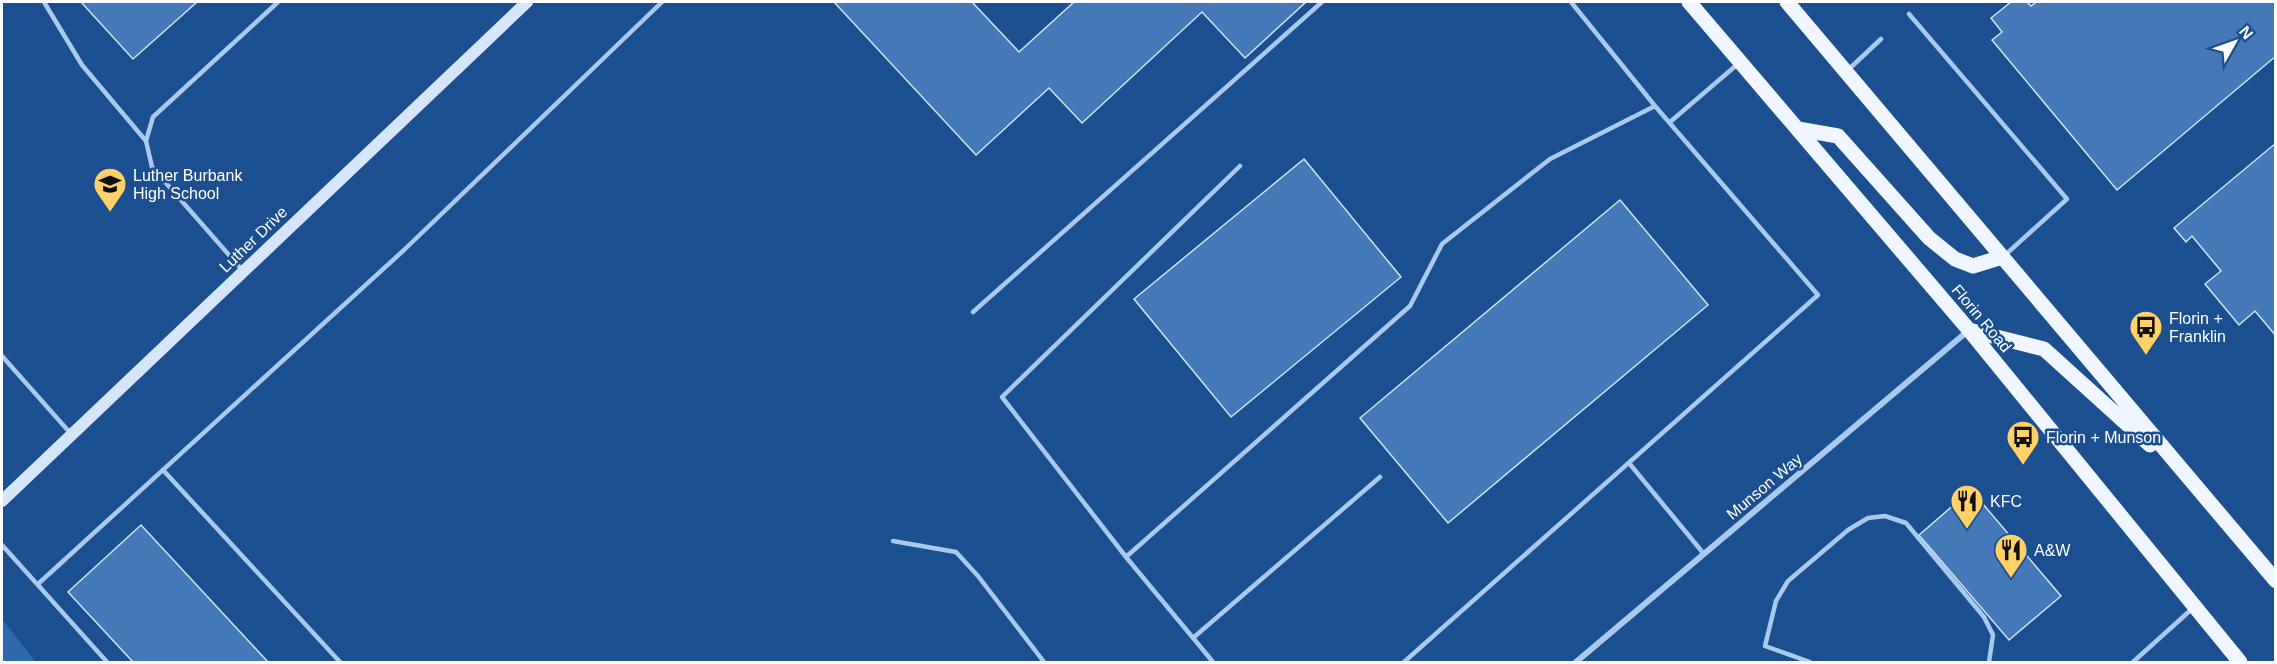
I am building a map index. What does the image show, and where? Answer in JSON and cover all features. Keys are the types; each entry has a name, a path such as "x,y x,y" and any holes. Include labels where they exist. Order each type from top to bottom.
{"main road":[{"name":"Florin Road","path":"1689,2 1969,330 2196,606 2240,663"},
{"path":"1786,2 2276,581"},
{"path":"1798,129 1838,136 1929,238 1955,259 1973,266 2002,257"},
{"path":"1969,330 2044,349 2197,488"}],"street":[{"name":"Luther Drive","path":"2,501 527,2"},
{"name":"Munson Way","path":"1576,663 1969,330"}],"lane":[{"path":"44,2 82,64 146,141 152,167 243,271"},
{"path":"146,141 153,117 278,2"},
{"path":"38,584 404,250 662,2"},
{"path":"973,312 1322,2"},
{"path":"1404,663 1818,295 1654,106 1571,2"},
{"path":"1909,14 2067,199 2002,257"},
{"path":"1846,72 1881,39"},
{"path":"1670,122 1740,62"},
{"path":"1126,557 1410,306 1442,244 1550,159 1654,106"},
{"path":"1213,663 1126,557 1002,397 1240,166"},
{"path":"2,356 72,435"},
{"path":"1629,463 1704,554"},
{"path":"163,470 340,663"},
{"path":"1193,638 1380,477"},
{"path":"1810,663 1765,646 1776,601 1788,582 1848,530 1868,518 1885,516 1906,523 1984,617 1993,635 1989,663"},
{"path":"892,541 956,552 978,576 1044,663"},
{"path":"2,546 107,663"},
{"path":"2133,663 2196,606"}],"shaded area":[{"path":"2,619 36,662 2,662"}],"building":[{"path":"81,2 197,2 133,59"},
{"path":"834,2 972,2 1019,52 1074,2 1306,2 1245,58 1202,12 1082,123 1049,88 976,155"},
{"path":"2011,2 2027,2 2031,6 2036,2 2276,2 2276,56 2117,190 1992,40 2002,32 1991,18"},
{"path":"2276,143 2276,336 2255,311 2239,325 2205,284 2221,271 2192,236 2186,242 2174,228"},
{"path":"1304,159 1401,277 1231,417 1134,299"},
{"path":"1620,200 1708,305 1448,523 1360,418"},
{"path":"1971,490 2061,596 2009,640 1919,535"},
{"path":"141,525 268,662 133,662 68,592"}],"place":[{"name":"Luther Burbank High School","path":"110,213"},
{"name":"Florin + Franklin","path":"2146,356"},
{"name":"Florin + Munson","path":"2023,466"},
{"name":"KFC","path":"1967,530"},
{"name":"A&W","path":"2011,579"}]}
